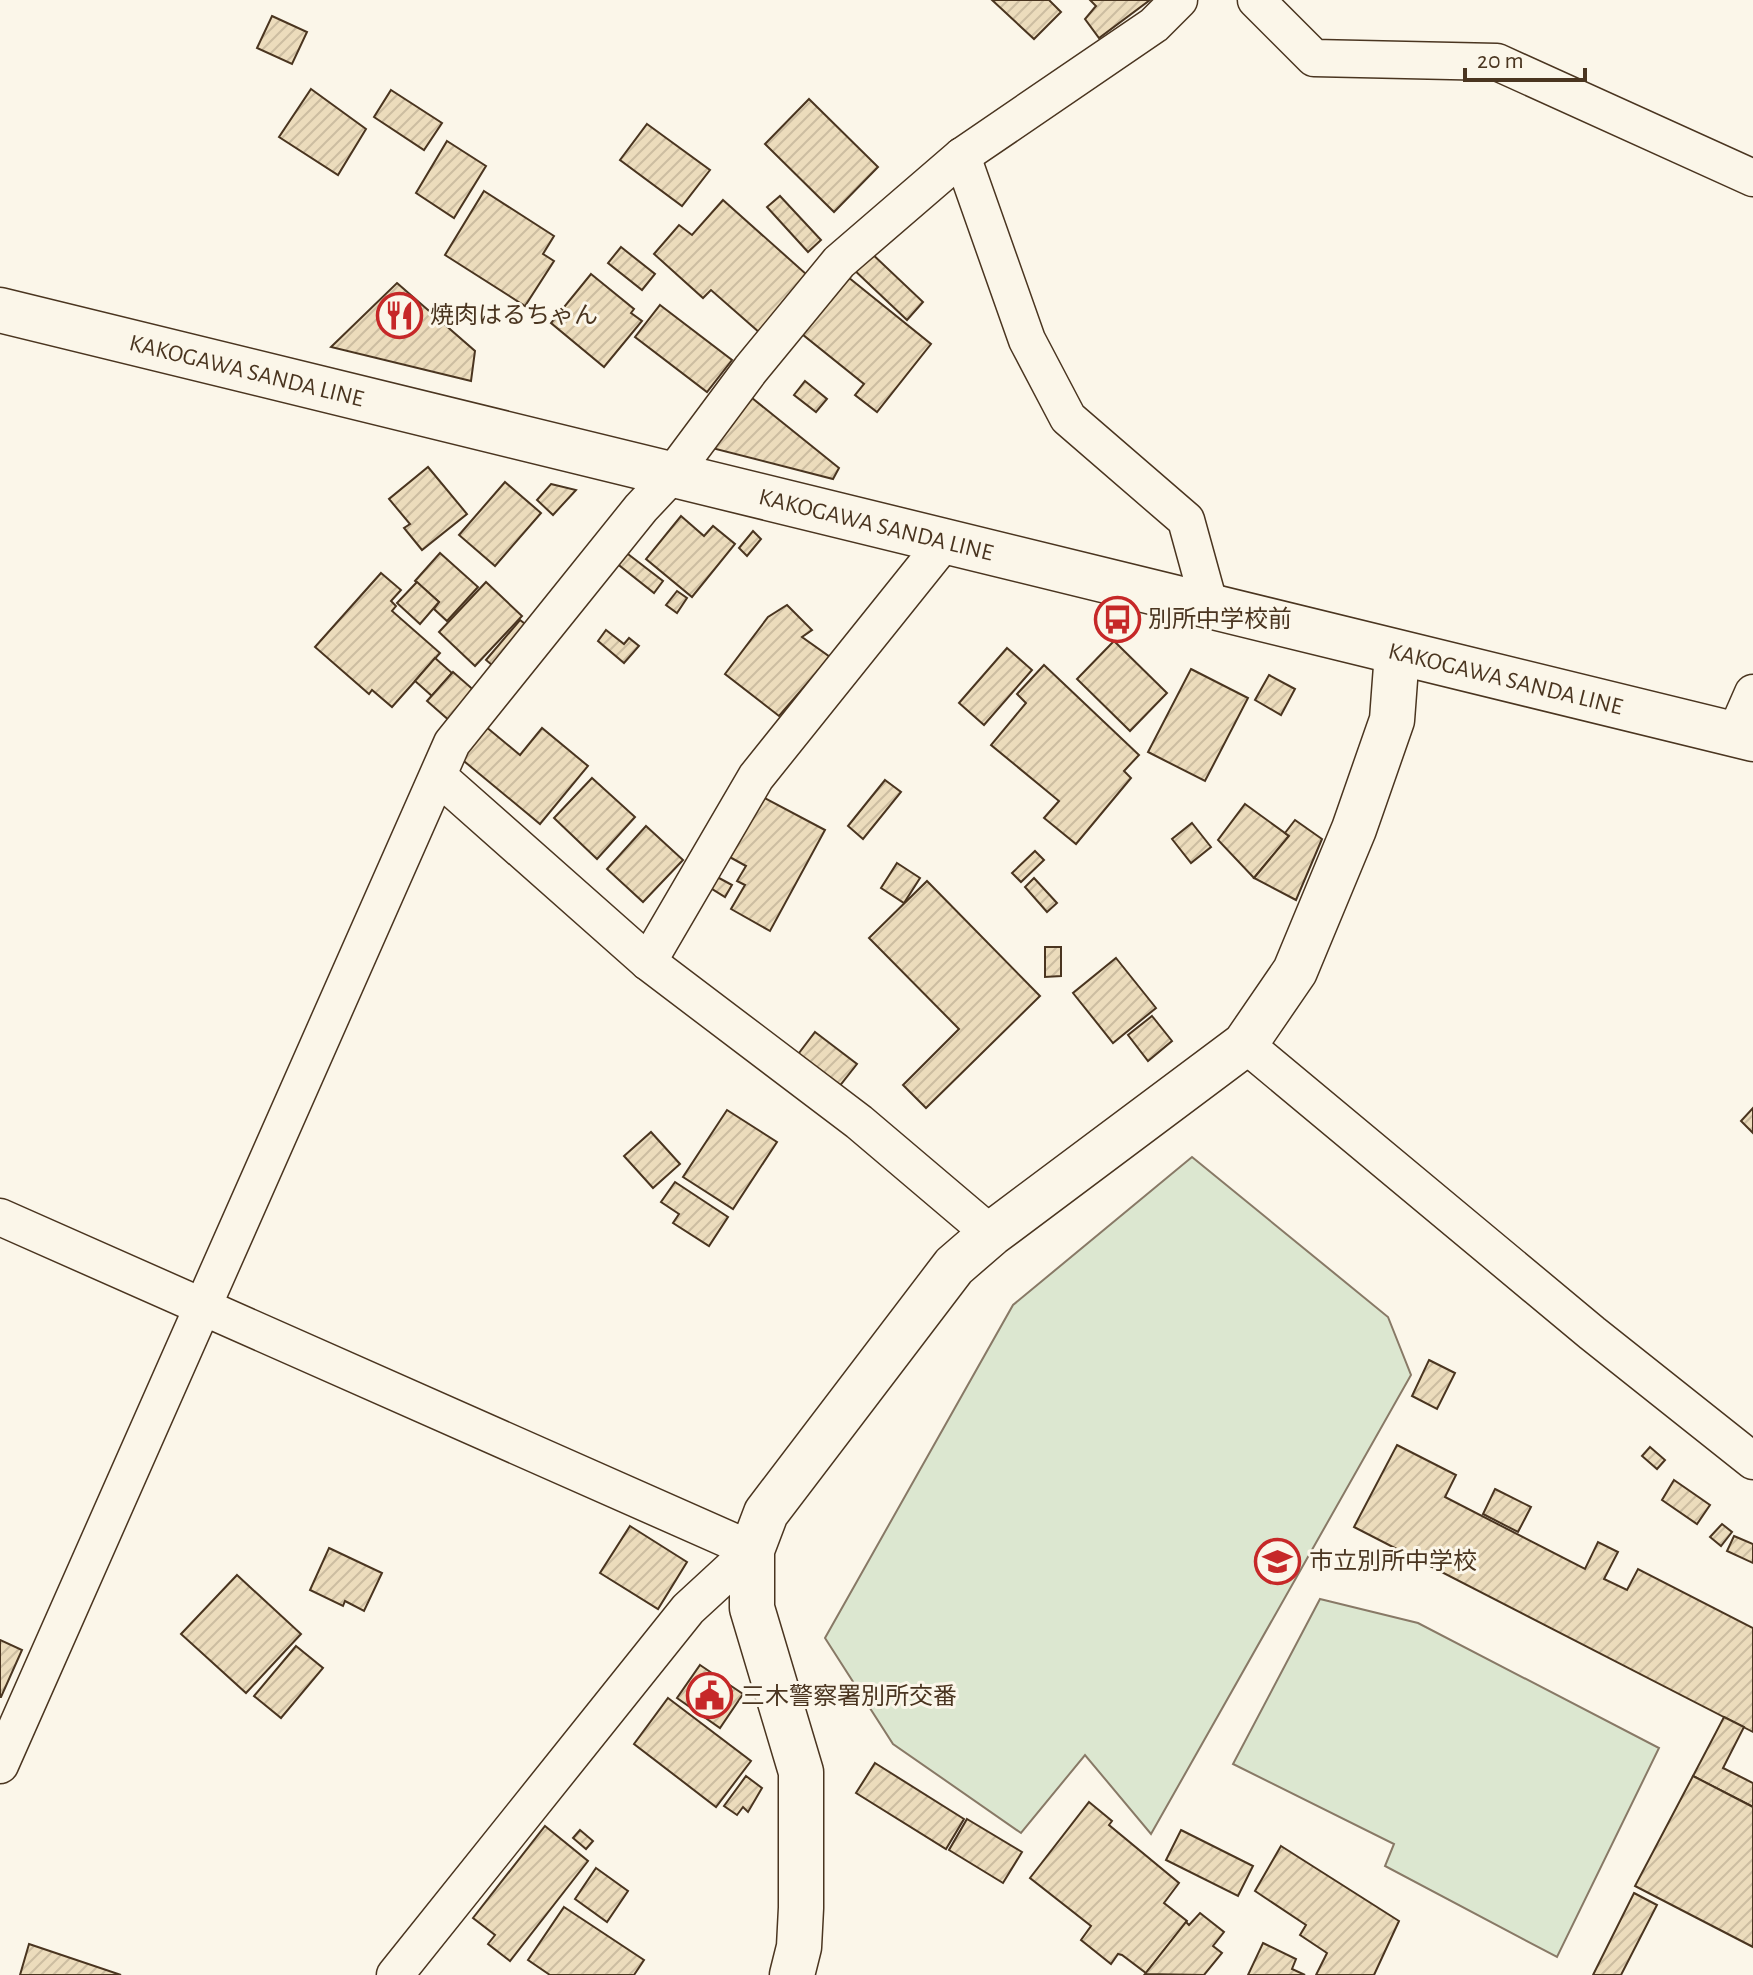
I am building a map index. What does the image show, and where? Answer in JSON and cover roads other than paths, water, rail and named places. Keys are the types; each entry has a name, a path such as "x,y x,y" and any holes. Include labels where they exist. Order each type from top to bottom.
{"main road":[{"name":"KAKOGAWA SANDA LINE","path":"0,310 1744,736"},
{"path":"792,1975 799,1947 801,1908 801,1772 752,1608 752,1550 766,1513 954,1266 991,1234 1245,1044 1295,971 1354,829 1392,720 1397,653"}],"street":[{"path":"0,1765 205,1308 452,743 641,508 672,475 751,369 839,262 962,156 1154,25 1179,0"},
{"path":"1256,0 1314,58 1497,62 1753,178"},
{"path":"962,156 1027,340 1068,418 1186,520 1210,607"},
{"path":"648,962 756,777 946,540"},
{"path":"1744,736 1753,693"},
{"path":"439,777 648,962 859,1122 991,1234"},
{"path":"1245,1044 1592,1333 1753,1461"},
{"path":"0,1217 752,1550 688,1609 395,1975"}],"place":[{"name":"焼肉はるちゃん","path":"399,315"},
{"name":"別所中学校前","path":"1117,619"},
{"name":"市立別所中学校","path":"1278,1561"},
{"name":"三木警察署別所交番","path":"710,1696"}]}
